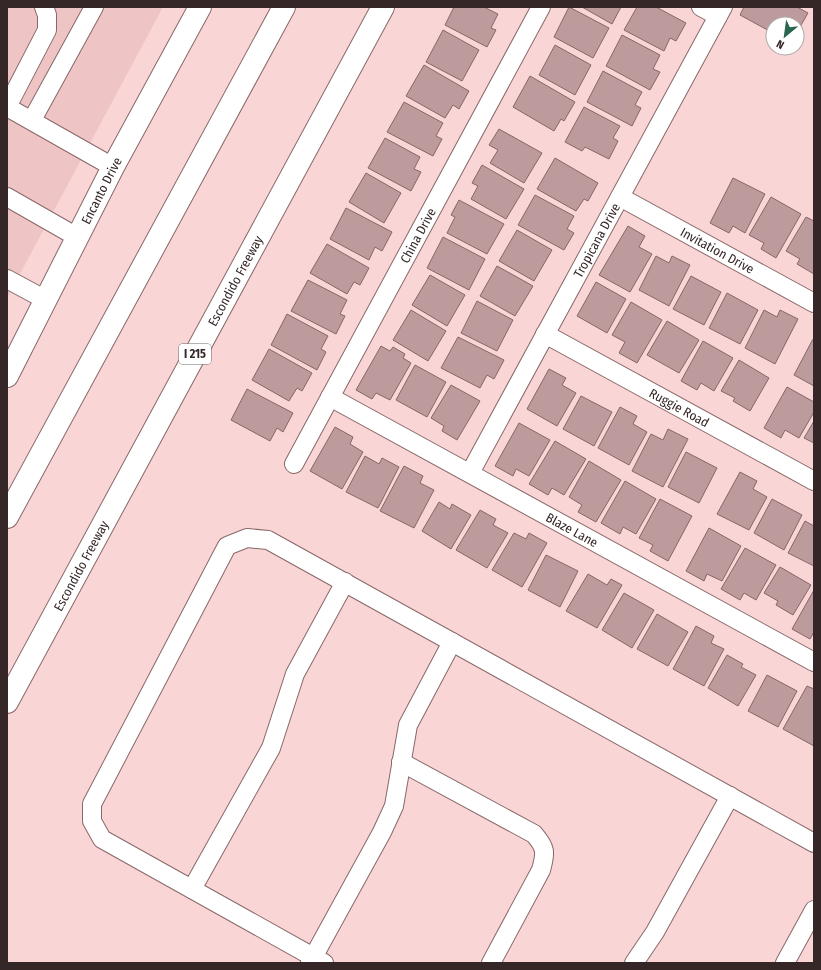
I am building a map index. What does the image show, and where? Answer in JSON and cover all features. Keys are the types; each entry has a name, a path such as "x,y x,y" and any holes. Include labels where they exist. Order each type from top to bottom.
{"main road":[{"name":"Encanto Drive","path":"7,376 113,167 200,7"},
{"path":"7,517 284,7"},
{"name":"Escondido Freeway","path":"7,702 383,7"}],"street":[{"path":"44,7 47,15 47,30 7,107 113,167"},
{"path":"32,120 94,7"},
{"name":"China Drive","path":"294,464 541,7"},
{"path":"701,7 721,12"},
{"name":"Tropicana Drive","path":"470,473 721,12"},
{"path":"7,197 77,237"},
{"name":"Invitation Drive","path":"620,197 814,303"},
{"path":"7,278 46,300"},
{"name":"Ruggie Road","path":"545,334 814,481"},
{"name":"Blaze Lane","path":"330,397 814,662"},
{"path":"452,642 408,724 394,806 316,961 102,839 92,821 92,804 227,546 247,538 268,540 345,582 814,843"},
{"path":"192,889 271,748 295,674 345,582"},
{"path":"401,762 534,834 542,844 545,856 541,870 491,963"},
{"path":"634,963 655,932 730,796"},
{"path":"785,963 814,910"}],"shaded area":[{"path":"7,7 163,7 7,298"}],"building":[{"path":"454,7 484,7 498,14 491,28 496,30 487,47 445,25"},
{"path":"569,7 609,28 593,58 554,37"},
{"path":"582,7 621,7 612,24"},
{"path":"637,7 656,7 686,23 676,41 670,38 664,51 624,30"},
{"path":"744,7 797,7 808,13 805,18 805,16 765,16 765,29 740,15"},
{"path":"443,30 479,50 462,81 426,62"},
{"path":"622,35 660,55 653,69 660,72 650,90 606,66"},
{"path":"555,45 591,65 575,95 539,75"},
{"path":"424,65 469,91 459,109 453,105 445,118 406,96"},
{"path":"603,71 642,92 635,105 641,108 632,126 587,102"},
{"path":"530,76 575,102 564,121 561,119 554,131 513,107"},
{"path":"404,102 443,123 436,136 442,139 433,156 387,132"},
{"path":"584,107 620,126 613,138 618,141 609,159 585,147 582,151 565,142"},
{"path":"499,129 542,153 524,183 490,163 498,150 489,145"},
{"path":"385,138 420,157 414,169 421,172 411,191 368,168"},
{"path":"555,158 598,183 588,201 584,199 576,211 537,189"},
{"path":"482,165 524,189 506,219 471,199 478,186 472,183"},
{"path":"366,173 401,193 384,223 349,202"},
{"path":"733,178 765,194 745,233 733,226 729,233 710,223"},
{"path":"535,195 574,216 567,229 574,233 564,250 518,225"},
{"path":"771,197 801,214 776,258 761,249 764,243 749,235"},
{"path":"459,200 504,224 487,254 447,233 455,217 451,215"},
{"path":"346,208 392,232 382,251 375,247 369,260 330,239"},
{"path":"806,217 814,221 814,274 797,264 800,259 786,251"},
{"path":"628,226 645,236 639,247 652,254 630,292 599,275"},
{"path":"517,230 552,250 534,281 499,261"},
{"path":"443,237 485,259 469,290 427,268"},
{"path":"327,244 369,268 360,285 354,282 347,294 310,273"},
{"path":"656,256 669,263 672,256 690,265 669,306 639,290"},
{"path":"497,266 533,286 515,316 480,296"},
{"path":"430,275 465,295 447,326 412,305"},
{"path":"691,276 721,292 704,325 673,309"},
{"path":"308,280 347,300 340,314 345,316 336,334 291,311"},
{"path":"596,282 626,299 607,333 577,316"},
{"path":"727,293 758,310 740,344 709,328"},
{"path":"477,301 513,320 497,351 461,333"},
{"path":"631,302 662,320 637,363 619,353 625,342 612,335"},
{"path":"411,310 446,331 428,361 393,340"},
{"path":"764,310 777,317 780,310 798,319 775,364 745,348"},
{"path":"287,314 328,336 321,349 326,352 317,370 271,345"},
{"path":"667,321 699,340 679,373 647,355"},
{"path":"458,337 504,360 494,379 487,375 480,388 441,368"},
{"path":"813,339 814,340 814,386 794,375"},
{"path":"703,341 733,358 714,391 701,383 697,390 681,381"},
{"path":"381,346 390,351 393,347 405,354 403,358 411,363 390,400 376,393 372,399 356,390"},
{"path":"269,349 312,373 302,391 297,388 289,401 252,380"},
{"path":"739,360 769,378 750,411 733,401 735,398 721,391"},
{"path":"415,365 446,382 427,417 396,400"},
{"path":"549,369 566,378 562,385 576,393 557,426 527,409"},
{"path":"451,385 480,401 457,440 442,431 444,426 431,418"},
{"path":"787,387 814,402 814,412 799,438 785,430 781,438 764,428"},
{"path":"247,389 293,413 283,432 277,428 270,441 231,420"},
{"path":"581,396 612,412 594,446 563,429"},
{"path":"620,407 637,416 633,424 647,432 629,465 598,448"},
{"path":"814,421 814,443 804,438"},
{"path":"519,423 550,440 529,476 516,469 513,476 495,466"},
{"path":"335,427 353,437 350,444 363,452 342,489 310,471"},
{"path":"668,429 688,439 663,487 632,471 651,434 663,440"},
{"path":"555,441 586,459 564,495 552,488 548,495 529,484"},
{"path":"686,452 717,468 699,503 668,487"},
{"path":"365,456 379,464 382,458 399,467 378,508 346,492"},
{"path":"589,461 621,480 596,522 578,512 582,505 569,497"},
{"path":"404,466 423,476 420,483 434,490 414,528 380,511"},
{"path":"740,472 757,481 753,489 767,497 749,530 717,514"},
{"path":"625,481 656,499 636,534 623,527 620,534 601,523"},
{"path":"660,499 692,516 668,561 650,551 653,545 639,538"},
{"path":"772,499 802,515 784,550 754,533"},
{"path":"439,502 450,509 452,504 471,515 451,549 422,531"},
{"path":"480,510 496,519 493,525 508,533 487,568 456,550"},
{"path":"805,521 814,526 814,566 788,553"},
{"path":"709,528 741,546 722,581 707,574 704,581 686,571"},
{"path":"514,533 526,539 529,533 547,543 522,587 492,570"},
{"path":"745,548 776,565 756,600 744,593 740,600 721,589"},
{"path":"546,555 578,571 560,607 528,590"},
{"path":"780,567 811,585 793,615 776,605 778,601 764,593"},
{"path":"588,574 607,585 611,579 622,585 597,628 566,611"},
{"path":"814,590 814,632 810,639 792,629"},
{"path":"624,593 654,610 632,648 602,630"},
{"path":"657,614 688,632 668,666 637,649"},
{"path":"696,626 714,636 711,643 724,649 704,686 673,669"},
{"path":"727,655 743,664 741,667 756,675 738,706 708,688"},
{"path":"767,675 797,691 778,727 748,711"},
{"path":"807,686 814,689 814,746 783,729"}]}
